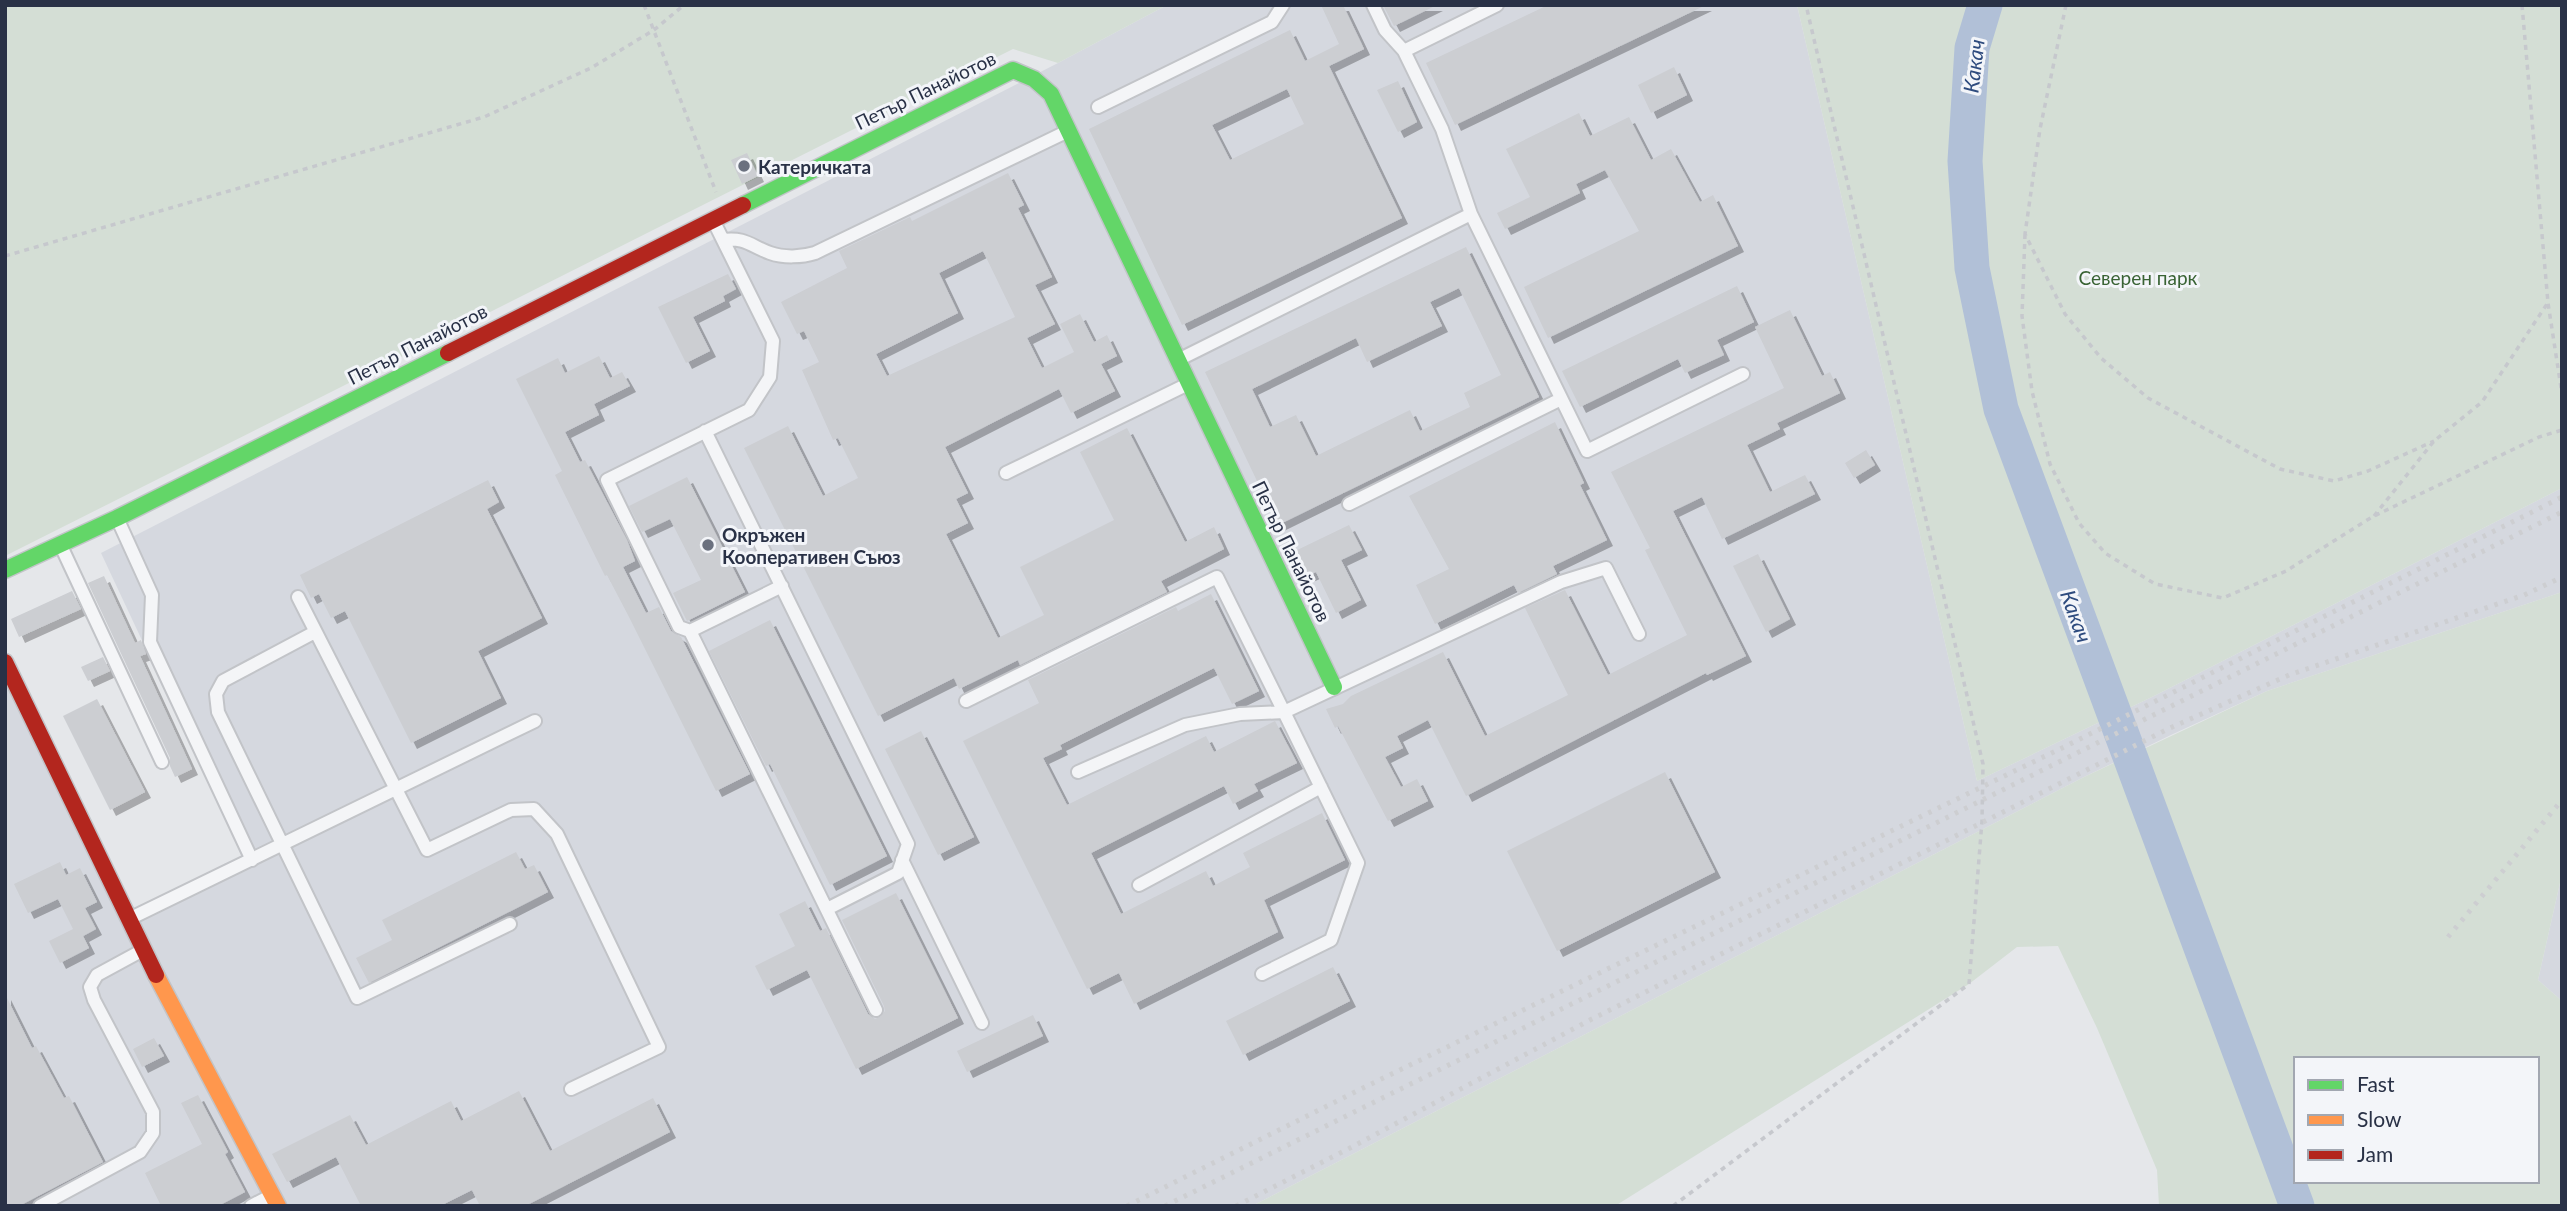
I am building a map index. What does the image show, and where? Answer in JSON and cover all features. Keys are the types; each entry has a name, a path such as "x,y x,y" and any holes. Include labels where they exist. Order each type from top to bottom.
{"street":[{"name":"Петър Панайотов","path":"5,570 117,518 1013,70 1043,84 1051,94 1334,687"},
{"path":"5,662 144,950 275,1200"}],"lane":[{"path":"1098,107 1272,22 1283,5"},
{"path":"1373,5 1385,30 1404,51 1442,129 1471,214 1587,451 1743,374"},
{"path":"1404,51 1497,5"},
{"path":"723,240 736,238 774,255 803,257 1068,131"},
{"path":"1176,360 1471,214"},
{"path":"718,216 723,240 773,341 771,377 749,410 607,480 679,627 690,631 876,1010"},
{"path":"1006,473 1188,384"},
{"path":"1349,504 1561,399"},
{"path":"705,431 908,844 898,873 827,909"},
{"path":"117,518 152,595 150,642 252,860"},
{"path":"61,545 162,762"},
{"path":"1078,772 1185,725 1240,714 1284,712 1561,582 1606,568 1639,634"},
{"path":"966,701 1217,577 1358,863 1331,940 1262,974"},
{"path":"690,631 782,586"},
{"path":"298,597 427,850 510,810 534,809 556,834 659,1046 571,1089"},
{"path":"315,632 223,681 216,694 218,712 357,999 510,924"},
{"path":"129,919 535,720"},
{"path":"1139,885 1321,787"},
{"path":"902,860 982,1023"},
{"path":"40,1206 140,1152 153,1133 153,1112 94,1000 90,987 97,975 144,950"},
{"path":"251,1206 275,1200"}],"path":[{"path":"644,5 718,216"},
{"path":"5,256 484,117 591,68 654,30 684,5"},
{"path":"1674,1206 1969,984 1982,821 1983,764 1806,5"},
{"path":"2066,5 2040,129 2025,234 2022,316 2032,391 2050,464 2080,523 2105,553 2155,584 2223,598 2286,571 2372,517 2539,437 2562,430"},
{"path":"2522,5 2548,303 2562,394"},
{"path":"2025,234 2065,314 2101,358 2148,398 2280,469 2334,481 2368,471 2434,441"},
{"path":"2372,517 2434,441 2482,402 2548,303"}],"shaded area":[{"path":"1167,5 1797,5 1977,781 2154,696 2562,488 2562,592 2267,691 2173,734 2084,777 1252,1206 5,1206 5,678 129,919 246,862 101,553"},
{"path":"2562,874 2562,1001 2538,980"}],"green space":[{"path":"5,5 1167,5 1058,63 1013,49 5,556"},
{"name":"Северен парк","path":"1797,5 2562,5 2562,488 2154,696 1977,781"},
{"path":"2562,592 2562,874 2538,980 2562,1001 2562,1206 2159,1206 2157,1170 2097,1028 2058,946 2017,947 1969,984 1615,1206 1252,1206 2084,777 2267,691"}],"building":[{"path":"1321,5 1343,5 1364,49 1329,66 1402,218 1182,325 1089,129 1290,30 1305,61 1339,44","holes":["1287,89 1304,124 1230,160 1212,125"]},
{"path":"1383,5 1437,5 1394,26"},
{"path":"1548,5 1706,5 1455,125 1426,63"},
{"path":"1674,67 1687,95 1651,113 1638,85"},
{"path":"1398,81 1417,122 1398,132 1377,90"},
{"path":"1579,113 1590,136 1629,117 1651,160 1671,149 1700,202 1713,195 1738,246 1548,338 1524,287 1639,231 1605,170 1576,184 1580,193 1505,229 1497,213 1530,197 1506,149"},
{"name":"Катеричката","path":"747,153 758,176 742,184 731,160"},
{"path":"1008,173 1024,205 1018,208 1052,277 1035,285 1055,324 1027,338 1042,368 1074,352 1060,324 1080,314 1094,342 1107,335 1117,356 1101,364 1115,391 1071,413 1059,389 945,447 968,493 956,499 968,523 946,534 998,638 1044,615 1020,567 1114,520 1080,452 1127,428 1185,542 1214,527 1224,549 1161,581 1167,592 1020,665 1018,660 959,689 954,678 878,716 744,448 788,426 823,496 858,478 838,438 833,440 802,370 819,362 804,331 797,334 781,302 847,268 839,251 910,217 912,221","holes":["983,251 1015,317 887,376 876,354 958,313 939,273"]},
{"path":"1466,247 1539,397 1278,525 1205,372","holes":["1459,288 1501,375 1464,393 1470,407 1420,431 1410,410 1316,456 1296,415 1270,427 1252,389 1356,338 1367,362 1442,326 1430,302"]},
{"path":"728,274 736,289 723,296 725,301 693,317 710,351 686,363 658,307"},
{"path":"1737,286 1754,322 1717,340 1724,355 1685,373 1678,359 1580,407 1562,371"},
{"path":"1790,310 1822,376 1830,372 1840,393 1777,423 1780,429 1747,445 1770,492 1805,475 1815,494 1722,539 1702,497 1673,511 1746,656 1707,675 1706,673 1466,796 1428,720 1397,736 1403,748 1385,757 1401,787 1417,779 1428,801 1388,821 1338,726 1335,728 1326,709 1343,704 1351,696 1443,652 1485,736 1568,695 1525,608 1565,590 1608,675 1687,635 1645,550 1650,548 1611,472 1784,388 1755,327"},
{"path":"599,356 610,378 622,372 630,386 594,404 599,415 565,432 580,462 585,460 627,540 635,561 623,567 646,613 659,607 671,631 681,637 750,774 716,791 555,475 562,471 516,379 558,358 565,373"},
{"path":"1555,422 1584,483 1580,485 1607,540 1553,566 1557,574 1518,593 1514,585 1435,624 1416,585 1449,569 1409,496"},
{"path":"1866,450 1875,465 1854,478 1845,463"},
{"path":"687,477 745,592 687,621 673,593 701,580 670,519 642,532 629,506"},
{"path":"488,480 499,502 487,509 542,618 478,651 501,698 411,743 345,611 331,618 319,594 311,598 300,575"},
{"path":"1349,525 1362,550 1341,560 1361,600 1336,613 1316,572 1303,578 1291,553"},
{"path":"1758,554 1790,619 1766,632 1733,566"},
{"path":"104,576 135,643 141,640 146,654 140,656 192,769 175,777 170,758 88,583"},
{"path":"72,591 81,609 19,637 11,619"},
{"path":"1211,594 1259,691 1232,704 1214,668 1060,745 1062,749 1043,758 1067,805 1206,736 1214,752 1275,721 1297,763 1254,784 1258,791 1233,804 1224,786 1091,853 1121,914 1206,871 1213,886 1250,867 1243,853 1322,813 1345,860 1264,900 1278,932 1134,1004 1119,973 1087,989 963,741 1039,703 1028,680 1176,607 1178,611"},
{"path":"770,620 887,856 830,885 770,764 766,766 709,651"},
{"path":"103,657 110,671 88,681 81,667"},
{"path":"97,699 145,792 110,810 63,716"},
{"path":"921,731 974,837 938,855 885,749"},
{"path":"1665,772 1715,872 1557,951 1507,851"},
{"path":"516,852 525,869 534,865 548,892 369,983 356,958 392,940 382,920"},
{"path":"60,862 66,875 80,868 97,902 85,908 96,929 83,936 89,948 60,963 49,941 73,929 58,899 28,913 14,884"},
{"path":"896,893 958,1018 856,1069 807,970 767,990 755,966 795,946 779,914 805,901 820,931 826,928 868,1014 875,1019 880,1017 885,1011 884,1006 842,920"},
{"path":"1333,967 1350,1001 1243,1055 1226,1021"},
{"path":"5,994 32,1048 36,1046 64,1098 69,1096 103,1162 19,1206 5,1206"},
{"path":"1033,1015 1043,1036 967,1072 957,1051"},
{"path":"154,1038 164,1056 142,1067 133,1049"},
{"path":"519,1091 550,1151 653,1098 670,1132 525,1206 480,1206 472,1190 440,1206 361,1206 336,1157 287,1182 272,1154 350,1115 366,1145 451,1101 461,1121"},
{"path":"198,1095 228,1152 225,1154 245,1192 218,1206 161,1206 145,1173 202,1144 181,1103"}],"waterway":[{"name":"Какач","path":"1985,5 1972,48 1965,161 1972,268 2001,409 2297,1206"}],"railway":[{"path":"1127,1206 1371,1084 2068,745 2562,497"},
{"path":"1165,1206 2562,512"},
{"path":"1236,1206 1590,1020 2170,728 2289,675 2524,595 2562,577"},
{"path":"2448,937 2562,800"}],"traffic: fast":[{"path":"743,205 1013,70 1034,79 1051,94 1334,687"},
{"path":"5,570 117,518 448,353"}],"traffic: slow":[{"path":"156,975 278,1206"}],"traffic: jam":[{"path":"448,353 743,205"},
{"path":"5,662 156,975"}],"place":[{"name":"Катеричката","path":"744,166"},
{"name":"Окръжен Кооперативен Съюз","path":"708,545"}]}
